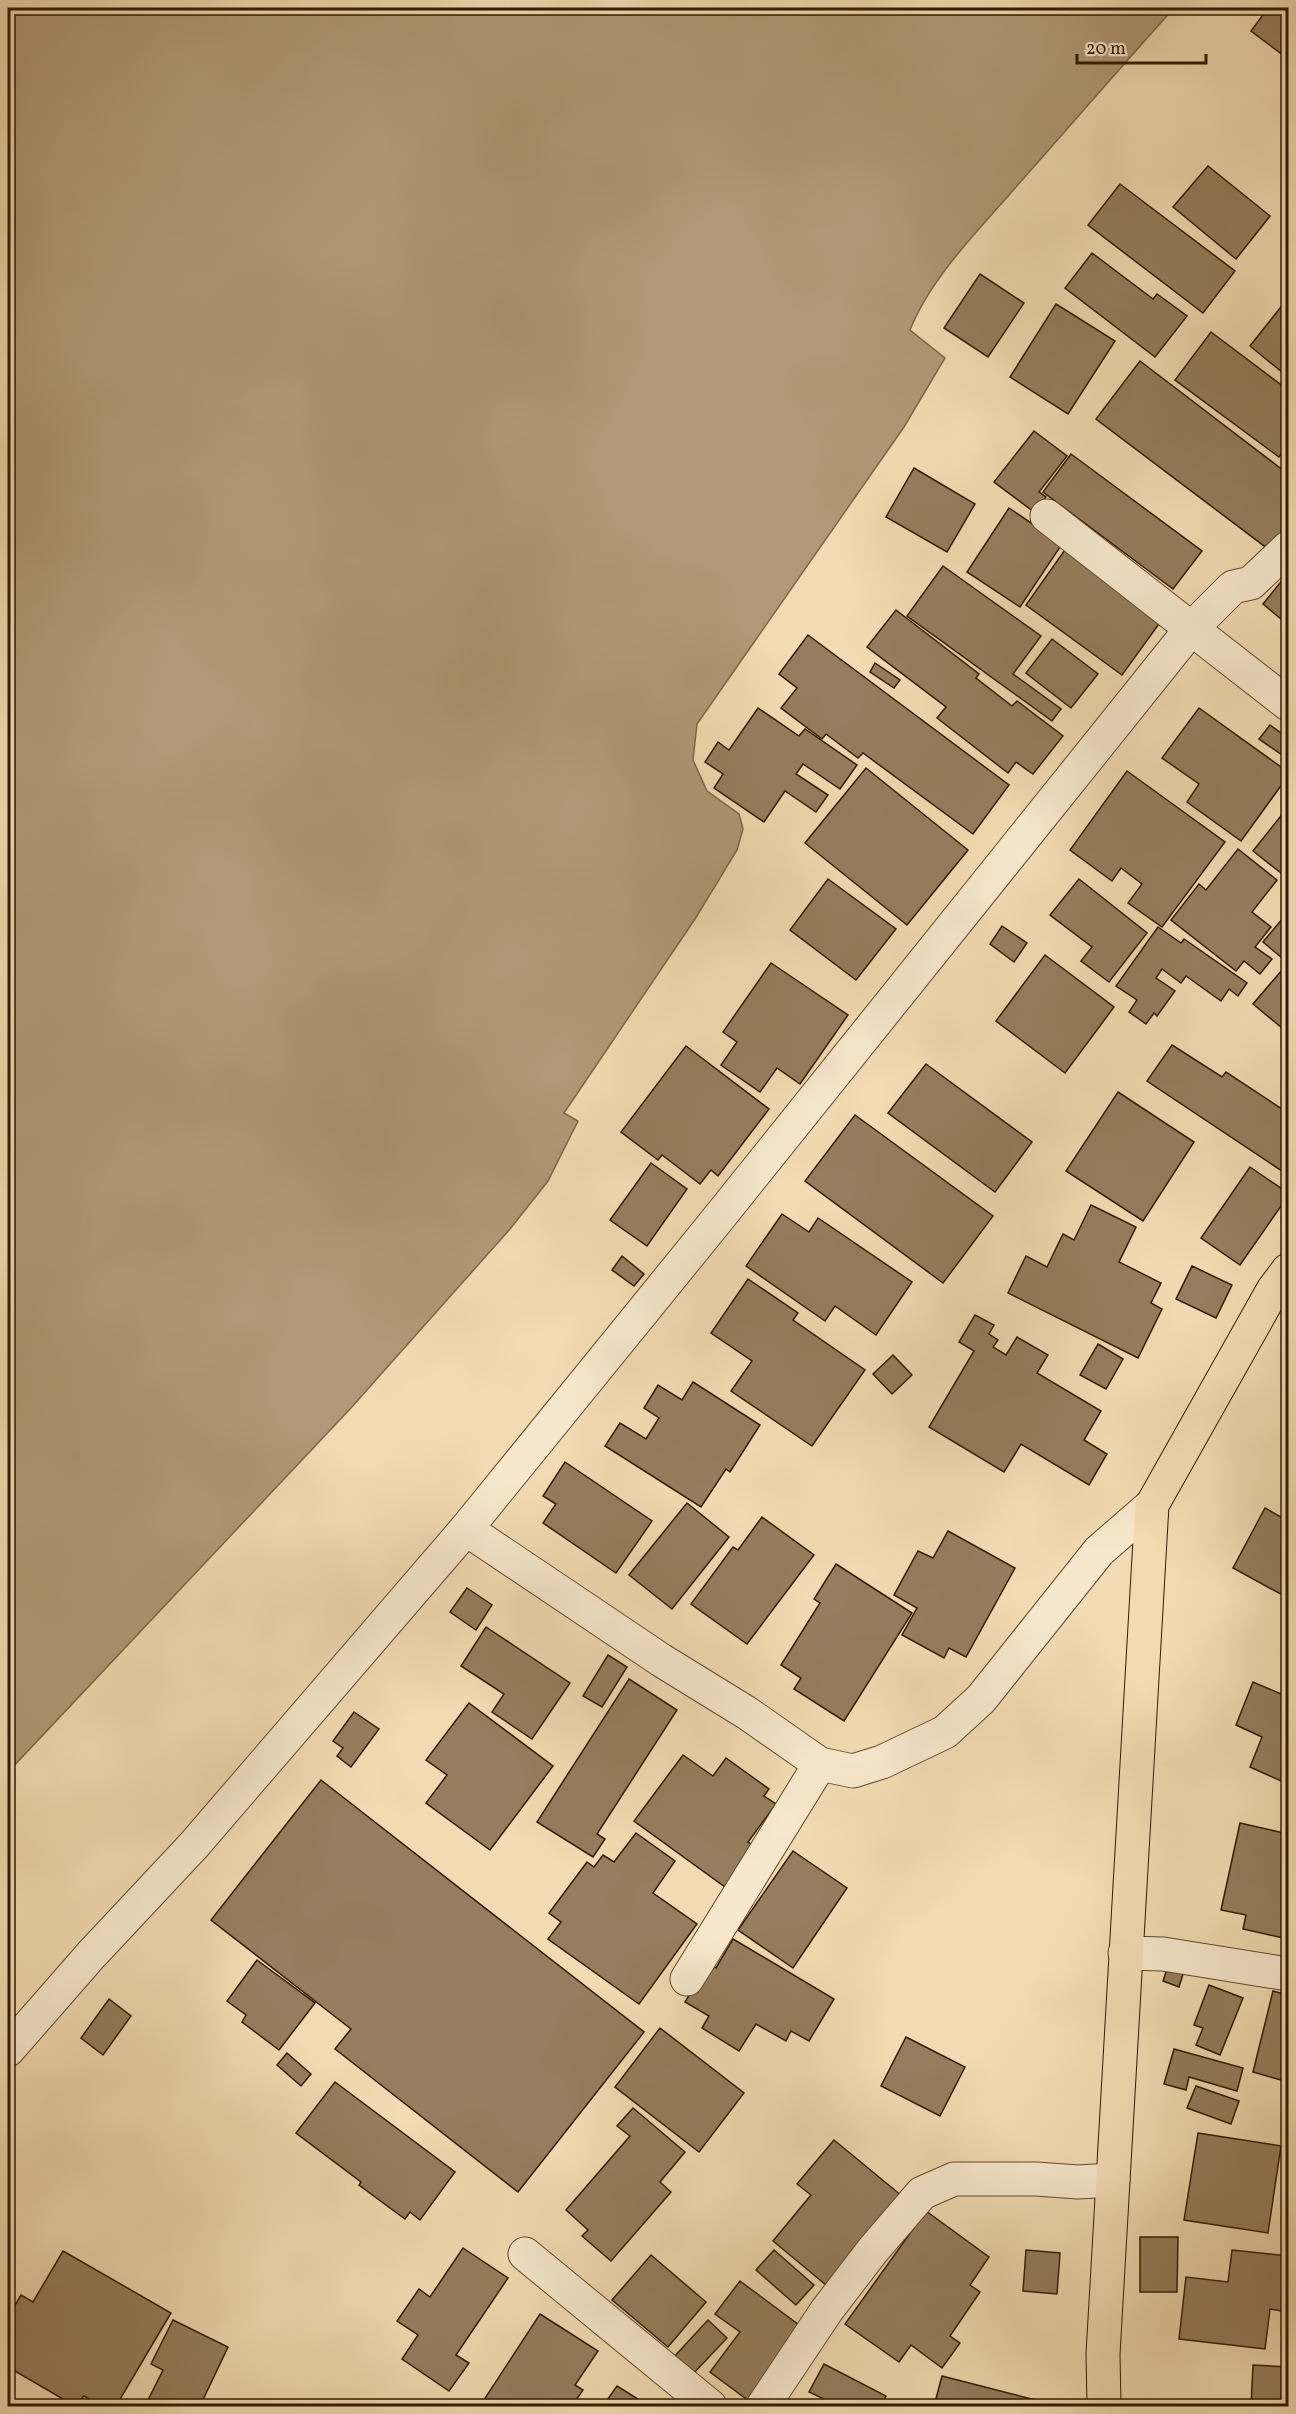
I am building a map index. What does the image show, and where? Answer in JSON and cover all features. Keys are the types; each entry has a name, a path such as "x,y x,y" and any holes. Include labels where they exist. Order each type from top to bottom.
{"highway":[{"path":"1104,2406 1102,2354 1152,1505 1273,1290 1288,1270"}],"street":[{"path":"1047,516 1288,704"},
{"path":"8,2050 194,1845 466,1529 1191,629 1233,587 1251,583 1288,548"},
{"path":"466,1529 661,1660 747,1713 820,1764 853,1771 882,1762 945,1732 981,1699 1098,1551 1152,1505"},
{"path":"687,1979 820,1764"},
{"path":"1125,1953 1163,1954 1288,1974"},
{"path":"763,2406 826,2310 922,2193 954,2179 1113,2180"},
{"path":"525,2254 615,2327 686,2389 710,2406"}],"shaded area":[{"path":"8,8 1174,8 972,237 930,291 910,330 945,358 904,427 697,724 693,760 707,791 739,814 743,829 737,850 695,919 564,1113 578,1121 548,1181 510,1229 351,1408 8,1772"}],"building":[{"path":"1268,8 1288,8 1288,59 1251,31"},
{"path":"1208,166 1270,216 1236,259 1173,207"},
{"path":"1120,184 1235,271 1203,313 1088,225"},
{"path":"1092,253 1153,299 1157,294 1187,316 1155,357 1065,288"},
{"path":"980,274 1024,303 988,357 944,328"},
{"path":"1288,298 1288,377 1250,346"},
{"path":"1056,304 1115,341 1068,414 1010,377"},
{"path":"1211,332 1288,390 1288,445 1279,457 1175,380"},
{"path":"1140,361 1288,474 1288,530 1272,552 1096,419"},
{"path":"1034,431 1067,456 1039,492 1046,497 1034,512 994,482"},
{"path":"1071,454 1202,551 1173,589 1043,492"},
{"path":"914,468 975,504 947,552 886,517"},
{"path":"1009,508 1062,544 1020,607 967,572"},
{"path":"1067,547 1164,617 1122,675 1026,605"},
{"path":"943,566 1041,636 1013,674 1061,709 1052,721 907,616"},
{"path":"1288,573 1288,625 1263,604"},
{"path":"896,610 979,674 976,678 1012,706 1017,701 1063,736 1033,774 1016,762 1008,773 937,718 946,707 867,647"},
{"path":"808,635 1009,785 973,834 863,753 858,758 826,734 822,739 781,708 797,688 779,674"},
{"path":"1052,639 1098,674 1071,708 1026,673"},
{"path":"875,663 900,680 894,688 870,672"},
{"path":"758,708 799,736 805,729 857,765 840,789 803,764 796,774 828,795 816,812 785,791 764,822 714,788 723,774 705,762 718,742 729,750"},
{"path":"1199,708 1288,772 1288,776 1241,841 1187,802 1199,784 1162,758"},
{"path":"1270,725 1288,738 1288,759 1259,739"},
{"path":"866,768 968,850 907,925 805,843"},
{"path":"1127,771 1225,842 1162,927 1128,903 1142,884 1121,868 1112,881 1070,850"},
{"path":"1288,807 1288,864 1281,873 1253,851"},
{"path":"1238,849 1277,880 1252,912 1271,927 1255,947 1272,959 1260,974 1244,961 1236,971 1171,920 1199,884 1206,890"},
{"path":"828,879 896,929 856,980 790,930"},
{"path":"1079,879 1147,933 1109,982 1081,961 1092,947 1050,915"},
{"path":"1288,912 1288,963 1263,942"},
{"path":"1002,926 1027,943 1014,962 990,944"},
{"path":"1158,927 1181,943 1184,939 1247,983 1238,996 1229,989 1221,1001 1186,976 1181,983 1162,969 1156,978 1175,991 1157,1016 1154,1013 1146,1024 1129,1012 1137,1000 1116,986"},
{"path":"1045,955 1114,1007 1065,1073 996,1021"},
{"path":"771,963 848,1015 800,1084 777,1068 760,1092 721,1065 737,1042 723,1032"},
{"path":"1288,963 1288,1033 1253,1004"},
{"path":"1172,1045 1222,1077 1226,1072 1288,1113 1288,1175 1147,1081"},
{"path":"686,1046 769,1109 718,1176 711,1170 700,1184 662,1155 658,1160 621,1132"},
{"path":"926,1064 1032,1142 995,1192 888,1113"},
{"path":"1118,1092 1194,1142 1143,1221 1066,1171"},
{"path":"855,1115 993,1216 943,1283 805,1181"},
{"path":"651,1163 687,1189 647,1246 610,1220"},
{"path":"1250,1167 1288,1193 1288,1196 1240,1265 1201,1238"},
{"path":"1091,1205 1136,1227 1119,1262 1161,1283 1151,1303 1162,1309 1138,1358 1008,1293 1026,1256 1047,1267 1063,1234 1074,1240"},
{"path":"782,1214 809,1232 818,1218 912,1282 876,1335 835,1306 825,1321 746,1266"},
{"path":"622,1256 644,1274 634,1286 612,1270"},
{"path":"1192,1266 1232,1285 1216,1318 1176,1299"},
{"path":"748,1279 798,1313 793,1320 865,1370 812,1446 731,1391 752,1361 711,1333"},
{"path":"975,1315 994,1325 989,1334 998,1340 993,1347 1006,1355 1017,1337 1048,1355 1037,1373 1101,1411 1084,1440 1107,1454 1089,1485 1021,1444 1004,1472 929,1427 974,1351 959,1342"},
{"path":"1098,1344 1123,1359 1106,1389 1080,1375"},
{"path":"1288,1352 1288,1374 1282,1371"},
{"path":"893,1355 912,1375 892,1394 873,1374"},
{"path":"693,1382 760,1425 730,1472 726,1469 701,1507 605,1446 620,1423 646,1439 659,1418 644,1408 658,1385 682,1400"},
{"path":"565,1462 652,1521 616,1573 543,1523 556,1504 543,1496"},
{"path":"687,1503 729,1537 672,1609 629,1575"},
{"path":"1265,1508 1288,1521 1288,1598 1233,1568"},
{"path":"762,1517 814,1555 747,1644 691,1604 733,1547 738,1550"},
{"path":"948,1531 1015,1568 966,1657 949,1648 944,1658 902,1635 917,1608 894,1595 918,1551 933,1558"},
{"path":"836,1564 912,1613 844,1721 794,1689 801,1678 781,1665 820,1603 814,1599"},
{"path":"467,1588 492,1605 476,1630 450,1612"},
{"path":"486,1627 570,1683 532,1739 492,1712 504,1694 461,1666"},
{"path":"608,1655 627,1667 602,1707 583,1696"},
{"path":"1288,1677 1288,1784 1250,1767 1262,1737 1236,1725 1253,1682 1281,1694"},
{"path":"629,1679 677,1710 597,1834 605,1839 593,1857 537,1822"},
{"path":"469,1703 553,1766 490,1850 426,1803 447,1775 426,1760"},
{"path":"354,1712 379,1729 351,1767 337,1756 343,1748 333,1741"},
{"path":"683,1755 713,1776 726,1758 769,1789 764,1796 776,1804 748,1842 755,1847 725,1887 634,1821"},
{"path":"321,1780 644,2032 518,2192 335,2049 351,2029 211,1920"},
{"path":"1240,1823 1288,1834 1288,1939 1243,1929 1246,1915 1221,1910"},
{"path":"636,1833 675,1861 653,1893 697,1924 639,2004 548,1939 561,1922 549,1913 587,1862 594,1867 603,1855 614,1862"},
{"path":"793,1851 847,1888 793,1968 738,1930"},
{"path":"733,1939 834,1999 809,2041 791,2031 786,2041 756,2024 739,2051 702,2028 709,2016 685,2002 709,1963 716,1968"},
{"path":"257,1960 315,2003 279,2050 242,2022 246,2015 227,2001"},
{"path":"1169,1963 1185,1968 1179,1987 1163,1981"},
{"path":"1209,1985 1243,1998 1220,2055 1196,2045 1203,2028 1194,2025"},
{"path":"1273,1991 1288,1995 1288,2082 1253,2072"},
{"path":"109,1999 131,2016 103,2055 81,2038"},
{"path":"660,2028 744,2093 699,2152 615,2087"},
{"path":"906,2037 965,2067 940,2116 881,2086"},
{"path":"1174,2049 1243,2068 1237,2091 1189,2077 1186,2090 1164,2084"},
{"path":"287,2053 311,2074 301,2086 277,2065"},
{"path":"335,2082 455,2172 420,2220 410,2212 405,2219 359,2185 361,2182 296,2133"},
{"path":"1196,2086 1239,2101 1231,2124 1187,2108"},
{"path":"633,2108 685,2152 660,2182 671,2192 611,2261 582,2236 588,2230 566,2210 630,2136 617,2126"},
{"path":"1198,2133 1281,2146 1268,2233 1184,2220"},
{"path":"834,2140 902,2196 826,2285 773,2241 811,2195 797,2184"},
{"path":"926,2211 989,2257 970,2285 980,2292 950,2336 960,2343 942,2368 911,2345 899,2362 845,2324"},
{"path":"1140,2237 1178,2237 1177,2292 1140,2292"},
{"path":"463,2248 508,2278 456,2355 469,2363 449,2391 402,2359 418,2335 397,2321 419,2289 430,2297"},
{"path":"774,2250 814,2285 796,2305 756,2270"},
{"path":"1026,2250 1060,2253 1057,2294 1023,2291"},
{"path":"1232,2250 1288,2256 1288,2312 1270,2309 1265,2349 1179,2339 1186,2277 1228,2282"},
{"path":"63,2251 171,2313 116,2406 102,2406 84,2396 75,2406 8,2367 8,2317 21,2295 33,2302"},
{"path":"651,2255 706,2302 668,2347 612,2300"},
{"path":"740,2281 807,2331 753,2404 710,2372 740,2332 715,2314"},
{"path":"540,2314 598,2351 575,2385 583,2390 572,2406 480,2406"},
{"path":"173,2320 228,2347 200,2406 145,2406 163,2370 151,2364"},
{"path":"708,2320 727,2338 691,2376 673,2358"},
{"path":"824,2364 886,2396 881,2406 820,2406 824,2399 809,2392"},
{"path":"1253,2365 1288,2367 1288,2406 1251,2406"},
{"path":"942,2376 1059,2406 934,2406"},
{"path":"617,2386 649,2406 603,2406"}]}
